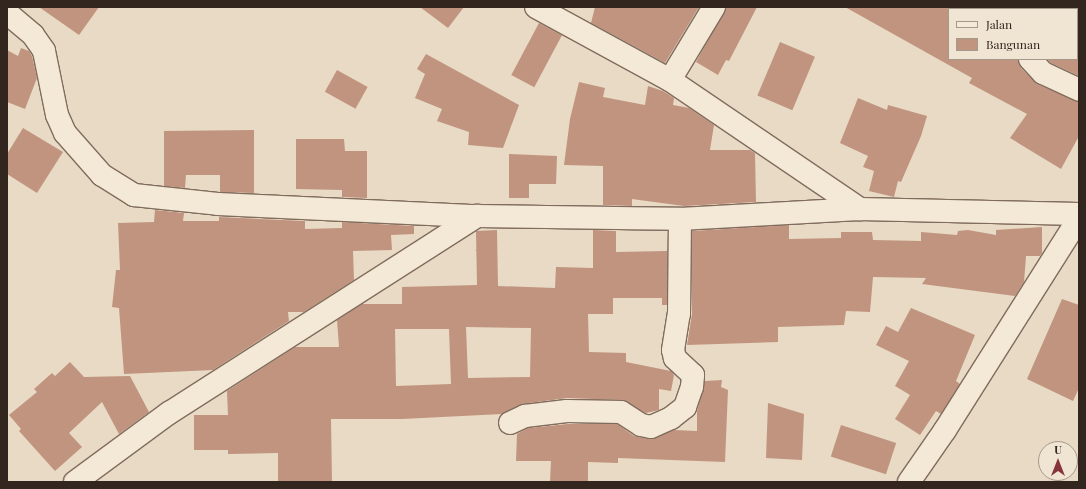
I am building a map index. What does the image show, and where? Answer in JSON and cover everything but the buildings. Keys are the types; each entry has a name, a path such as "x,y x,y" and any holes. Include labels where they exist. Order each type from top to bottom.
{"street":[{"path":"536,7 670,80 860,209"},
{"path":"670,80 714,7"},
{"path":"7,13 33,35 44,50 57,115 65,133 102,176 134,195 218,204 477,216 680,219 860,209 1079,214"},
{"path":"1031,60 1043,73 1079,90"},
{"path":"75,482 169,413 477,216"},
{"path":"909,482 946,430 1079,218"},
{"path":"510,424 525,416 567,411 621,412 641,425 651,427 671,418 685,407 692,388 693,376 675,358 673,350 679,314 680,219"}]}
